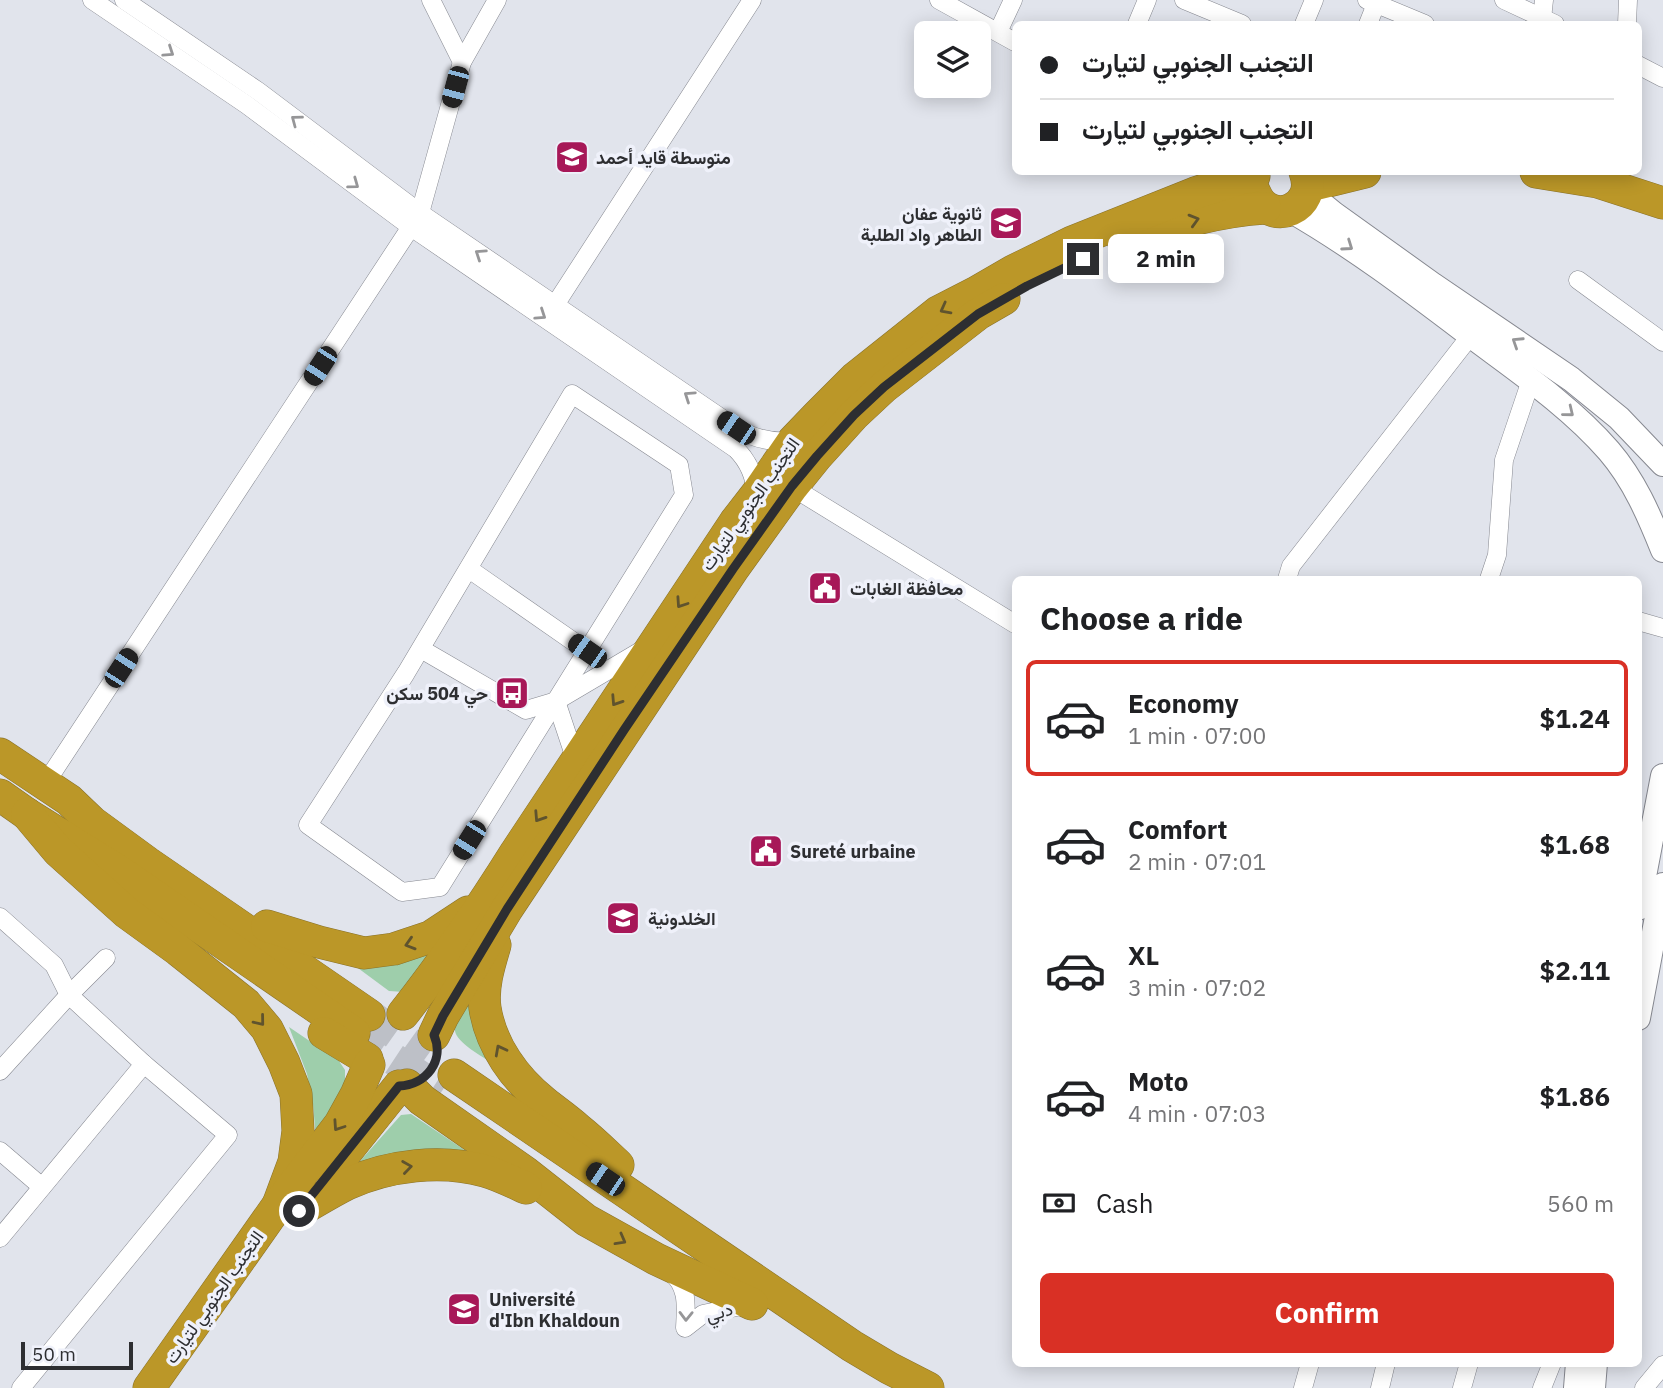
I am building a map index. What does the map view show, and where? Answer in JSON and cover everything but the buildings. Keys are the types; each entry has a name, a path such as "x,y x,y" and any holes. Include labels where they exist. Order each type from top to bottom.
{"highway":[{"name":"التجنب الجنوبي لتيارت","path":"436,1039 443,1016 498,902 576,761 735,522 793,441 855,379 937,312 1072,242 1195,193 1252,175"},
{"path":"1255,175 1254,190 1260,203 1295,194"},
{"name":"التجنب الجنوبي لتيارت","path":"174,1388 340,1124 356,1095 376,1034 424,987 498,902 792,486 854,415 884,387 978,314 1083,259 1143,235 1244,209 1355,175"},
{"path":"1555,175 1598,182 1663,203"},
{"path":"0,754 267,926 376,1034 381,1080 403,1086 418,1082 434,1066 437,1055 436,1039"},
{"path":"57,792 92,822 376,1034"},
{"path":"0,795 150,915 309,1023 376,1034 413,1016 422,1020 436,1039 618,1165 727,1245 758,1296"},
{"path":"27,814 58,851 127,913 246,1004 267,1029 296,1094 298,1131 289,1208 365,1177 400,1168 459,1166 485,1171 530,1191 656,1259 758,1296 929,1388"},
{"path":"267,926 364,953 394,949 430,937 498,902"},
{"path":"498,902 486,979 485,1007 493,1036 507,1064 521,1081 618,1165"},
{"path":"448,1083 758,1296 833,1357 884,1388"},
{"name":"التجنب الجنوبي لتيارت","path":"149,1388 289,1208 403,1086"},
{"path":"403,1086 525,1172 586,1220"}],"street":[{"path":"92,0 145,25 258,91 416,220 736,449 751,470 756,495"},
{"path":"124,0 145,25"},
{"path":"430,0 461,62"},
{"path":"57,792 416,220 461,62 497,0"},
{"path":"555,305 752,0"},
{"path":"939,0 1012,39"},
{"path":"998,32 1013,0"},
{"path":"1138,21 1147,0"},
{"path":"1184,0 1235,21"},
{"path":"1305,21 1314,0"},
{"path":"1504,0 1541,21"},
{"path":"1544,0 1545,21"},
{"path":"1627,21 1628,0"},
{"path":"1369,21 1372,2 1418,21"},
{"path":"1642,67 1663,78"},
{"path":"1295,194 1307,219 1471,335 1531,380 1584,425 1611,454 1632,485 1649,515 1663,550"},
{"path":"1295,194 1334,214 1571,379 1619,418 1663,464"},
{"path":"416,220 555,305 743,432 767,440 793,441"},
{"path":"1578,280 1663,342"},
{"path":"1288,576 1291,566 1471,335"},
{"path":"1490,576 1497,555 1504,460 1531,380"},
{"path":"572,394 679,465 684,495 440,887 402,892 308,825 421,649 572,394"},
{"path":"792,486 1012,622"},
{"path":"469,569 587,651"},
{"path":"1642,622 1663,628"},
{"path":"421,649 526,710 556,701 653,644"},
{"path":"556,701 576,761"},
{"path":"1642,895 1648,875 1663,776"},
{"path":"1642,1006 1655,968 1648,875"},
{"path":"0,917 54,965 69,995 144,1064 228,1135 22,1388"},
{"path":"0,1071 106,958"},
{"path":"0,1238 144,1064"},
{"path":"0,1152 42,1187"},
{"name":"دبي","path":"656,1259 678,1277 686,1297 685,1328 703,1314 758,1296"},
{"path":"1644,1388 1663,1365"},
{"path":"1303,1388 1309,1367"},
{"path":"1380,1388 1386,1367"},
{"path":"1462,1388 1468,1367"},
{"path":"1542,1388 1550,1367"},
{"path":"1576,1388 1578,1367"},
{"path":"1593,1388 1595,1367"}],"green space":[{"path":"447,942 404,992 389,991 343,957"},
{"path":"473,990 492,1063 465,1045 455,1031 459,1016"},
{"path":"289,1027 339,1061 345,1070 345,1081 316,1139 307,1074"},
{"path":"411,1114 466,1151 353,1169 401,1115"}],"tunnel":[{"path":"369,1015 427,1056"},
{"path":"354,1033 442,1091"}],"place":[{"name":"متوسطة قايد أحمد","path":"572,157"},
{"name":"ثانوية عفان الطاهر واد الطلبة","path":"1006,223"},
{"name":"محافظة الغابات","path":"825,588"},
{"name":"حي 504 سكن","path":"512,693"},
{"name":"Sureté urbaine","path":"766,851"},
{"name":"الخلدونية","path":"623,918"},
{"name":"Université d'Ibn Khaldoun","path":"464,1309"}],"route":[{"path":"299,1211 399,1086 418,1082 434,1066 438,1043 434,1035 507,909 624,730 792,486 854,415 931,350 978,314 1083,259"}]}
